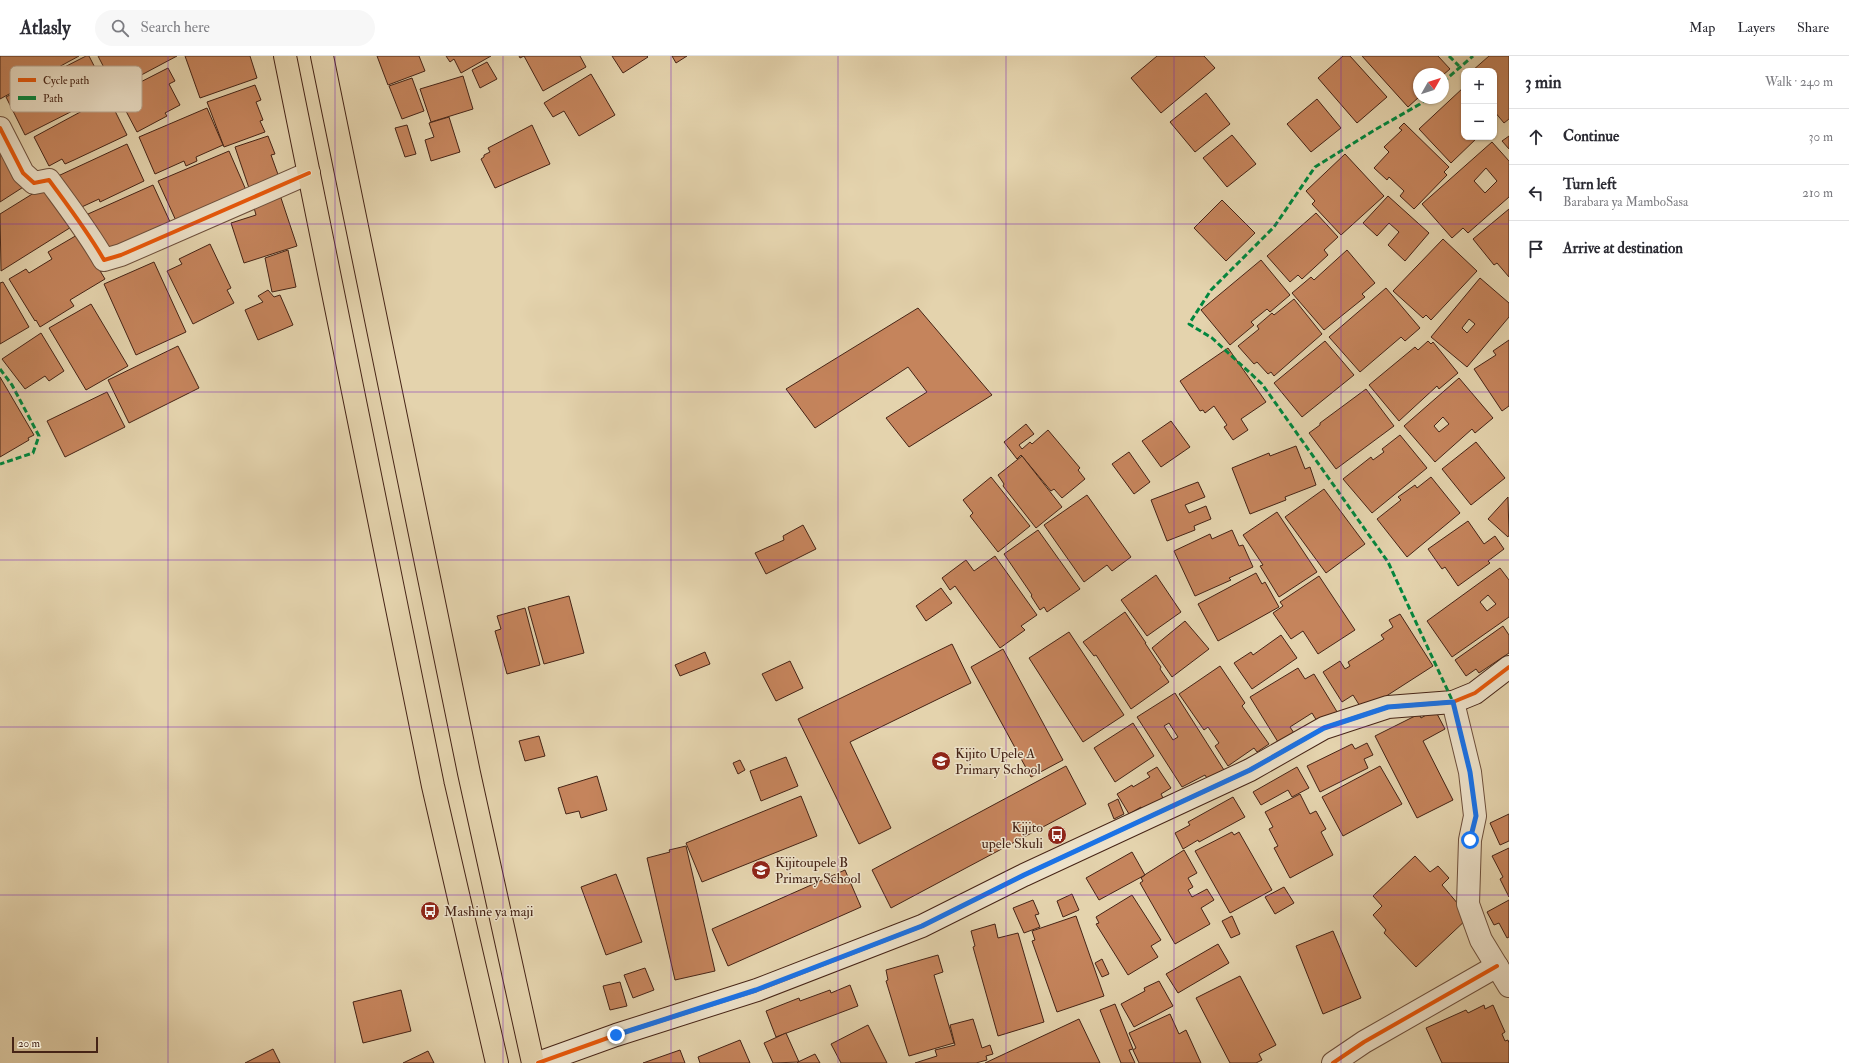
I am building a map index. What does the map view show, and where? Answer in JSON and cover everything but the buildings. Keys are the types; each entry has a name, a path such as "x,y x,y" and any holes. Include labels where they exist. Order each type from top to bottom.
{"main road":[{"path":"285,56 433,786 497,1063"},
{"path":"322,56 469,773 533,1063"}],"street":[{"path":"0,128 23,173 34,183 49,180 90,235 104,260 121,255 309,173"},
{"path":"538,1063 616,1035 756,990 922,926 1024,875 1250,770 1324,728 1388,707 1453,702 1475,693 1509,667"},
{"path":"1453,702 1470,772 1476,816 1470,840 1468,904 1481,940 1509,986"},
{"path":"1333,1063 1364,1042 1497,966"}],"marked path":[{"path":"1449,56 1459,66"},
{"path":"1449,77 1473,56"},
{"path":"1420,104 1315,167 1274,227 1211,290 1189,324 1212,338 1262,384 1388,562 1453,702"},
{"path":"0,369 12,385 39,436 33,453 0,464"}],"cycle path":[{"path":"0,128 23,173 34,183 49,180 85,229 104,260 121,255 309,173"},
{"path":"538,1063 616,1035 757,990 922,926 1024,875 1250,770 1324,728 1388,707 1453,702 1475,693 1509,667"},
{"path":"1333,1063 1364,1042 1497,966"}],"place":[{"name":"Kijito Upele A Primary School","path":"941,761"},
{"name":"Kijito upele Skuli","path":"1057,835"},
{"name":"Kijitoupele B Primary School","path":"761,870"},
{"name":"Mashine ya maji","path":"430,911"}],"route":[{"path":"616,1035 756,990 922,926 1024,875 1250,770 1324,728 1388,707 1453,702 1470,772 1476,816 1470,840"}]}
